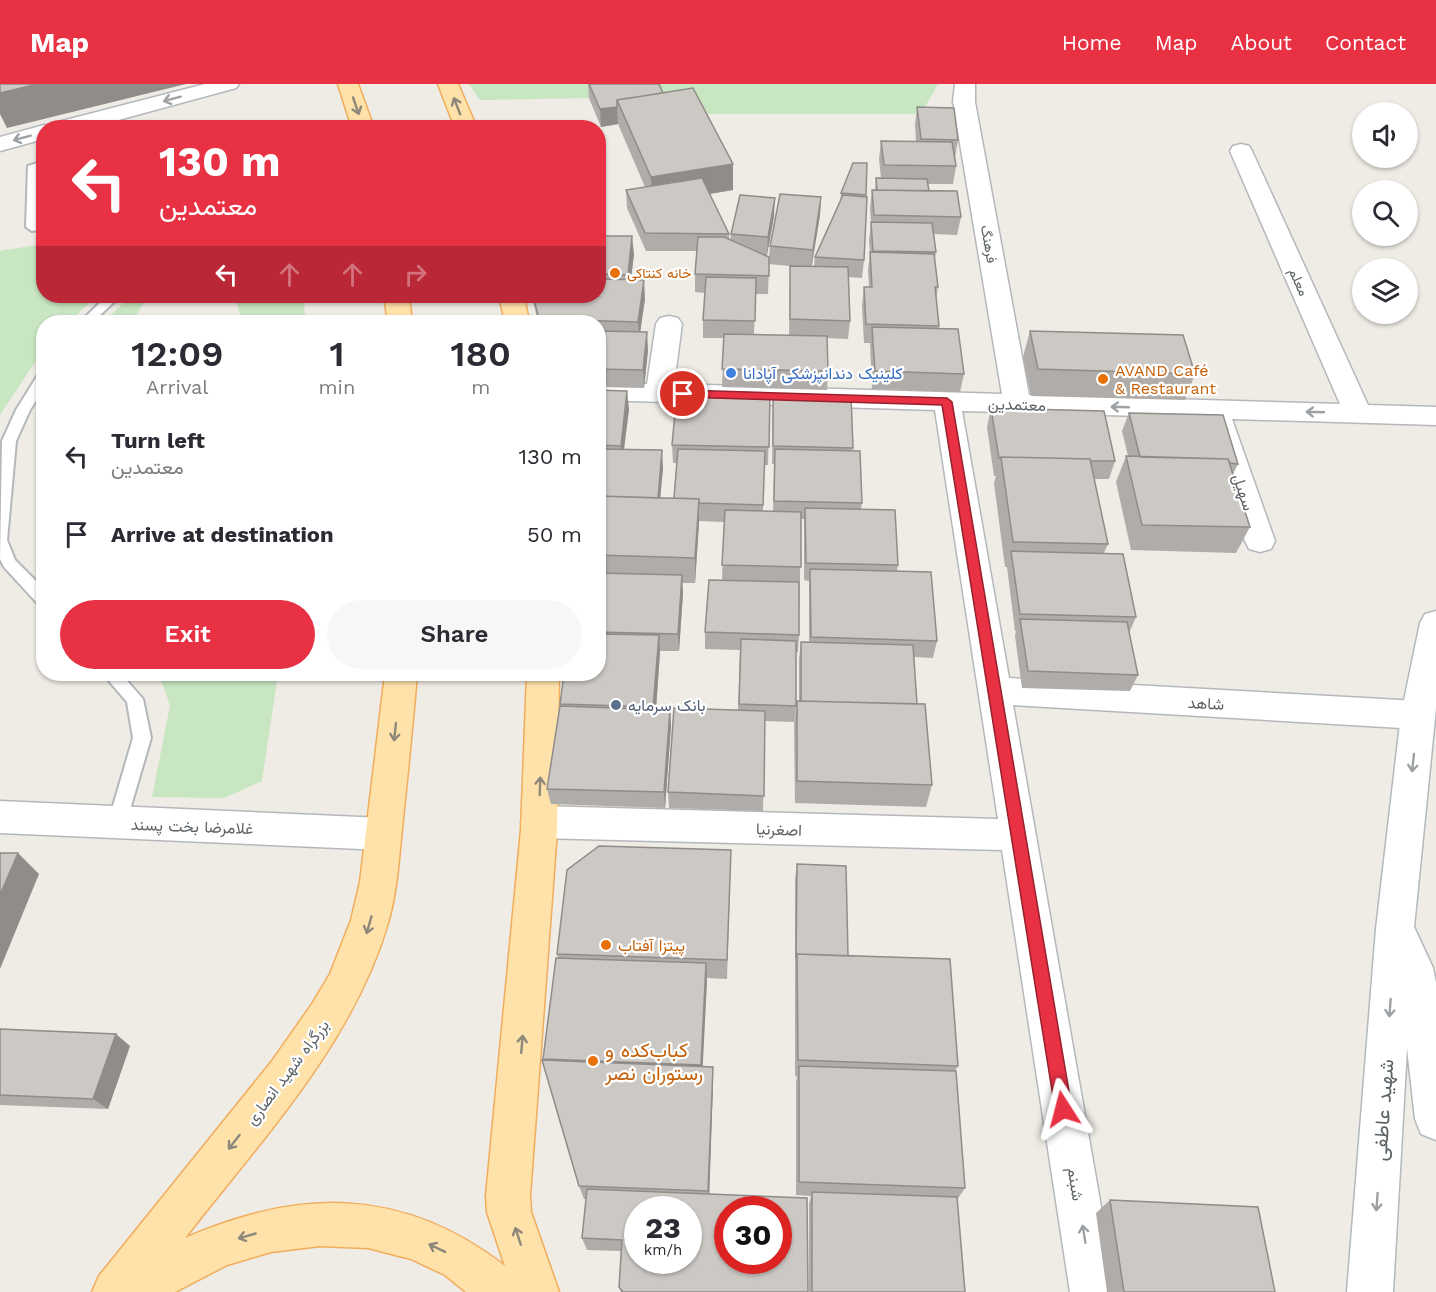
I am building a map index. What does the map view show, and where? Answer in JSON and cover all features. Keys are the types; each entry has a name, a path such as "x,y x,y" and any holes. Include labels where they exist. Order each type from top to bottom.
{"main road":[{"path":"348,84 360,120"},
{"path":"448,84 462,120"},
{"name":"بزرگراه شهید انصاری","path":"115,1292 303,1054 336,1004 356,964 369,928 378,882 400,681"},
{"path":"536,1292 509,1212 508,1197 531,946 539,822 543,681"},
{"path":"133,1292 182,1262 225,1242 268,1230 332,1223 373,1226 431,1244 467,1263 502,1292"}],"street":[{"path":"92,120 229,84"},
{"name":"فرهنگ","path":"965,84 964,102 1017,404"},
{"path":"0,144 36,134"},
{"name":"معلم","path":"1241,151 1358,413"},
{"path":"659,393 669,324"},
{"name":"معتمدین","path":"606,392 1436,416"},
{"name":"شبنم","path":"947,402 1093,1292"},
{"name":"سهیل","path":"1217,410 1260,541"},
{"name":"شهید عاطفی","path":"1370,1292 1395,928 1418,715 1436,623"},
{"name":"شاهد","path":"995,692 1418,715"},
{"name":"غلامرضا بخت پسند","path":"0,818 384,834"},
{"name":"اصغرنیا","path":"539,822 1018,835"},
{"path":"1395,928 1414,968 1434,1090 1436,1119"}],"lane":[{"path":"36,166 34,166 32,227 36,226"},
{"path":"94,315 106,303"},
{"path":"36,389 23,410 9,441 0,540 9,564 36,592"},
{"path":"117,823 142,738 135,699 118,681"}],"green space":[{"path":"469,84 938,84 921,114 693,114 653,89 589,98 480,100"},
{"path":"36,245 36,303 89,303 77,315 36,315 36,361 0,415 0,251"},
{"path":"123,303 143,303 137,315 111,315"},
{"path":"237,303 304,303 305,315 240,315"},
{"path":"161,681 277,681 262,781 224,798 152,797 170,706"}],"building":[{"path":"0,84 38,84 0,93"},
{"path":"589,84 659,84 663,93 617,100 617,107 600,109"},
{"path":"693,88 733,164 651,177 617,100"},
{"path":"917,107 954,108 958,140 921,139"},
{"path":"881,141 952,142 956,166 884,165"},
{"path":"853,163 867,163 866,195 841,193"},
{"path":"702,178 729,234 645,233 626,190"},
{"path":"876,178 927,179 929,191 877,190"},
{"path":"872,190 957,191 961,217 874,215"},
{"path":"780,194 821,197 813,250 770,246"},
{"path":"740,195 775,198 768,237 731,234"},
{"path":"843,195 867,197 864,260 815,257"},
{"path":"871,222 932,223 936,252 873,251"},
{"path":"606,236 632,236 628,275 606,274"},
{"path":"698,237 724,237 769,257 769,276 695,274"},
{"path":"870,252 934,254 939,326 866,324 864,287 872,287"},
{"path":"790,266 848,267 850,321 790,319"},
{"path":"706,277 756,278 755,321 703,320"},
{"path":"606,279 644,280 638,322 606,321 606,315 538,315 535,303 606,303"},
{"path":"872,327 958,329 964,374 875,371"},
{"path":"606,331 647,332 643,370 606,369"},
{"path":"1030,331 1183,335 1195,374 1038,369"},
{"path":"724,334 827,336 828,371 722,369"},
{"path":"606,390 627,391 621,446 606,445"},
{"path":"677,392 770,394 769,447 672,445"},
{"path":"773,394 851,396 853,448 773,446"},
{"path":"991,408 1104,411 1115,461 999,458"},
{"path":"1129,413 1223,415 1238,464 1230,463 1228,459 1140,457"},
{"path":"606,449 662,450 658,498 606,496"},
{"path":"678,449 765,451 763,505 699,503 699,499 674,498"},
{"path":"775,449 860,451 862,503 774,501"},
{"path":"1126,456 1228,459 1250,527 1142,525"},
{"path":"1001,457 1090,459 1108,544 1013,542"},
{"path":"606,496 699,499 695,558 606,555"},
{"path":"805,508 895,510 898,565 806,563"},
{"path":"725,510 801,512 801,567 722,565"},
{"path":"1011,551 1123,554 1136,617 1020,614"},
{"path":"810,569 931,572 937,641 811,637"},
{"path":"606,573 682,575 678,634 606,632"},
{"path":"709,580 799,582 799,635 705,632"},
{"path":"1020,619 1127,622 1138,675 1028,671"},
{"path":"606,634 659,635 653,707 560,704 563,681 606,681"},
{"path":"741,639 796,641 796,706 739,704"},
{"path":"801,642 913,645 917,704 801,701"},
{"path":"797,701 925,704 932,785 797,781"},
{"path":"560,706 670,710 664,792 547,789"},
{"path":"674,708 765,711 764,796 668,792"},
{"path":"599,846 731,850 727,960 557,954 567,870"},
{"path":"0,853 18,853 0,895"},
{"path":"797,864 846,866 848,956 797,954 796,957"},
{"path":"797,954 950,959 958,1066 798,1060"},
{"path":"556,958 706,963 701,1065 543,1059"},
{"path":"0,1029 116,1034 93,1099 0,1095"},
{"path":"542,1060 713,1067 708,1191 579,1186"},
{"path":"799,1066 956,1071 965,1188 799,1182"},
{"path":"587,1189 758,1196 714,1196 714,1274 792,1274 792,1197 807,1198 808,1292 623,1292 619,1287 622,1240 582,1238"},
{"path":"812,1192 957,1197 965,1292 812,1292"},
{"path":"1110,1200 1258,1207 1275,1292 1124,1292"}],"place":[{"name":"خانه کنتاکی","path":"615,273"},
{"name":"کلینیک دندانپزشکی آپادانا","path":"731,373"},
{"name":"AVAND Café & Restaurant","path":"1103,379"},
{"name":"بانک سرمایه","path":"616,705"},
{"name":"پیتزا آفتاب","path":"606,945"},
{"name":"کباب‌کده و رستوران نصر","path":"593,1061"}],"route":[{"path":"683,394 947,402 1063,1109"}]}
